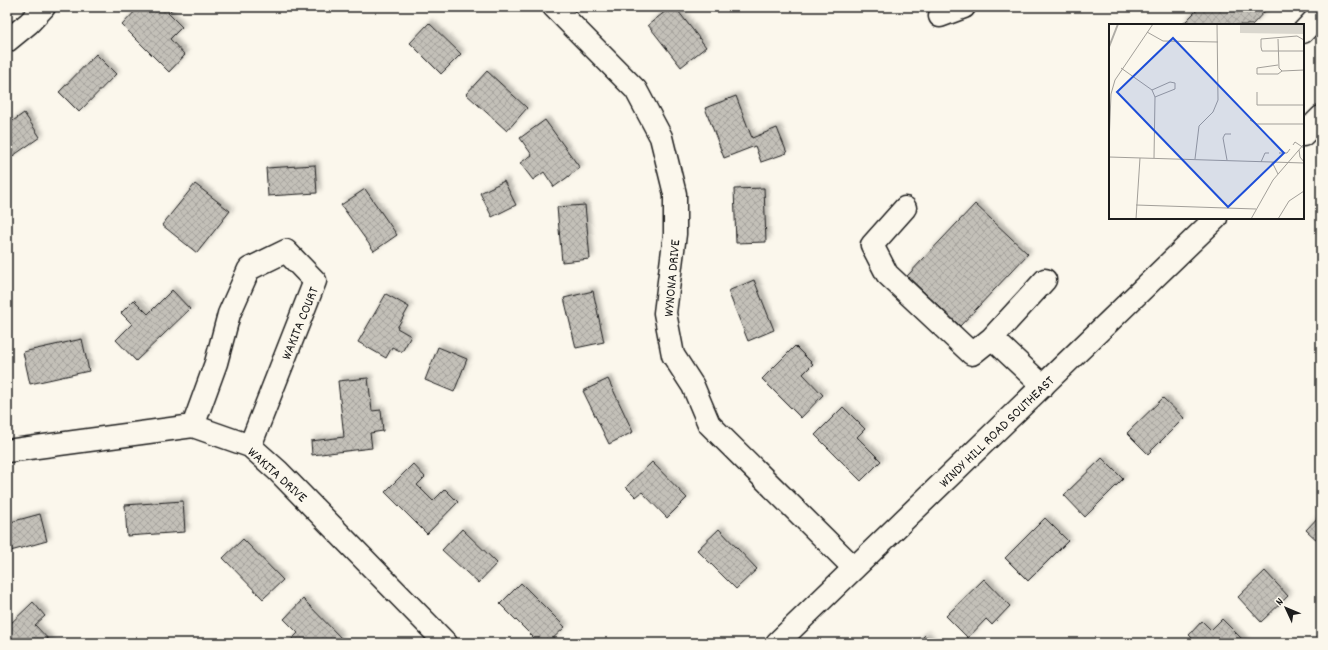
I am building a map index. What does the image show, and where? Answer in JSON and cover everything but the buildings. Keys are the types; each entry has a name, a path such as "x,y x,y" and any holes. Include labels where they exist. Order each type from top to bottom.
{"street":[{"path":"7,41 29,23 44,7"},
{"name":"WYNONA DRIVE","path":"554,7 636,90 661,137 675,194 675,234 665,314 673,355 693,386 709,424 854,568"},
{"path":"940,16 964,7"},
{"path":"1304,31 1321,13"},
{"path":"906,208 872,245 886,274 972,354 992,338 1044,280"},
{"name":"WINDY HILL ROAD SOUTHEAST","path":"777,643 1215,219"},
{"name":"WAKITA COURT","path":"192,426 216,363 229,314 249,269 286,252 315,281 250,446"},
{"path":"992,338 1043,386"},
{"name":"WAKITA DRIVE","path":"7,451 192,426 250,446 278,471 446,643"}]}
